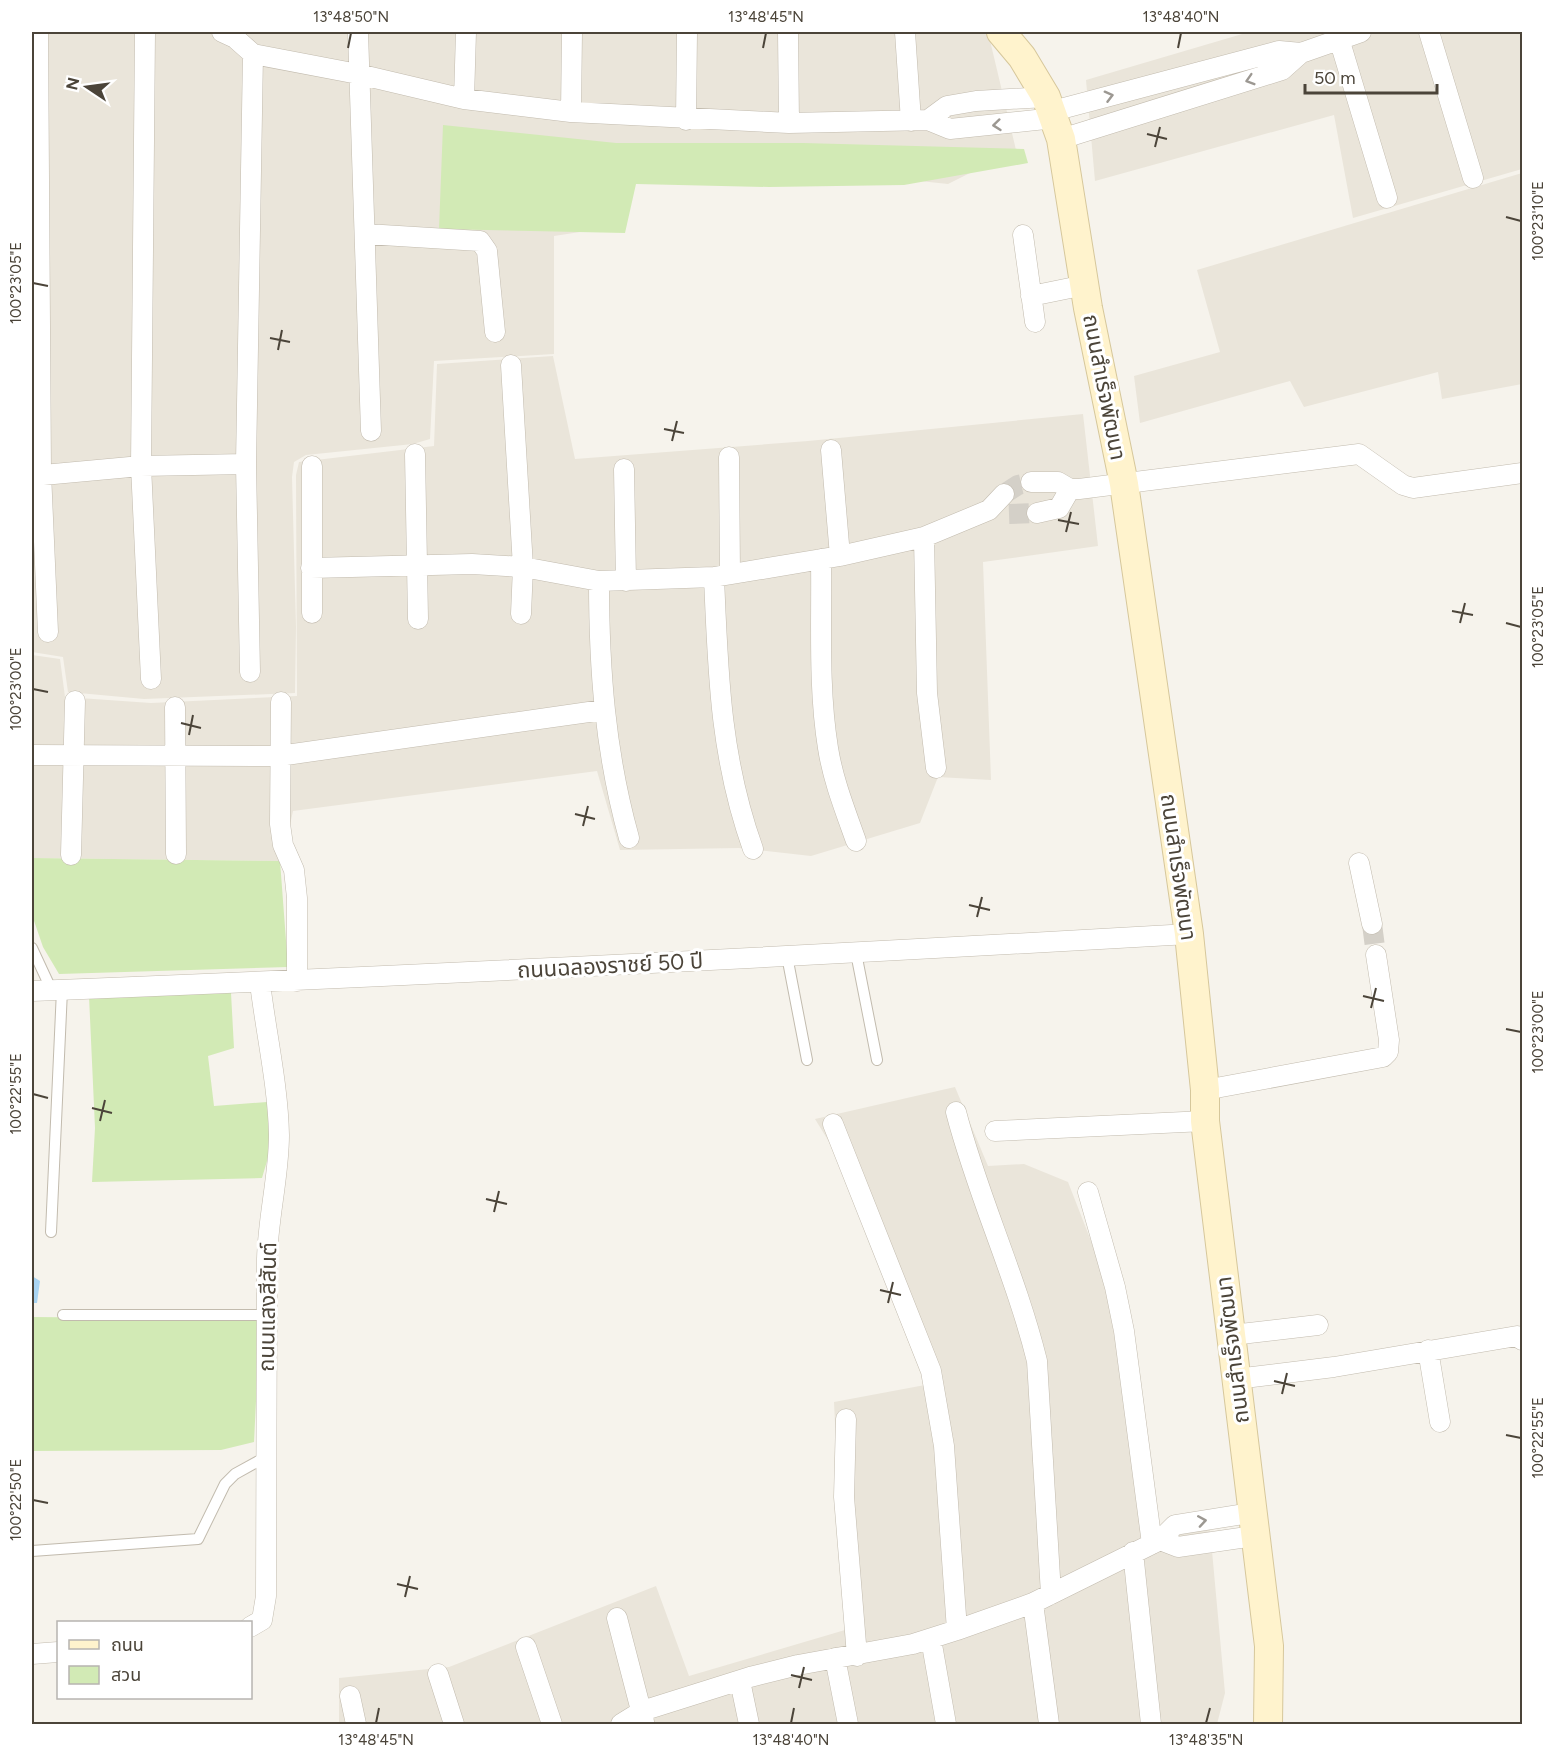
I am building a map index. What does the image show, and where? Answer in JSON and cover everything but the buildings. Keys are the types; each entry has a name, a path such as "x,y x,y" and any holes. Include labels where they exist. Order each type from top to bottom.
{"street":[{"path":"38,32 36,475 48,632"},
{"path":"145,32 141,466 151,679"},
{"path":"358,32 371,431"},
{"path":"464,99 466,32"},
{"path":"572,112 573,32"},
{"path":"686,120 687,32"},
{"path":"788,32 789,123"},
{"path":"905,32 919,121"},
{"name":"ถนนสำเร็จพัฒนา","path":"1001,32 1022,57 1054,116 1068,289 1116,485 1189,933 1204,1090 1204,1121 1232,1335 1252,1524 1269,1646 1268,1725"},
{"path":"231,34 252,54 358,74 464,99 572,112 686,120 789,123 919,121 947,106 975,101 1054,116 1208,93 1282,70 1301,53 1338,35 1361,32"},
{"path":"1429,32 1473,178"},
{"path":"1338,35 1387,198"},
{"path":"1054,116 1203,71 1279,51 1301,53"},
{"path":"250,672 246,464 252,54"},
{"path":"1203,71 1208,93"},
{"path":"366,234 480,241 487,251 495,332"},
{"path":"1023,235 1035,322"},
{"path":"1031,296 1068,289"},
{"path":"511,365 523,567 521,614"},
{"path":"831,450 831,558 823,698 828,748 835,783 856,840"},
{"path":"415,454 418,618"},
{"path":"1031,482 1058,482 1074,489 1359,454 1403,485 1413,488 1522,473"},
{"path":"729,457 718,683 730,770 753,849"},
{"path":"36,475 141,466 246,464"},
{"path":"312,466 312,613"},
{"path":"624,469 626,581"},
{"path":"1037,513 1059,508 1074,489"},
{"path":"311,568 472,564 523,567 599,581 722,576 831,558 924,537 989,510 1004,494"},
{"path":"989,510 1009,514"},
{"path":"924,537 927,693 936,768"},
{"path":"599,581 599,657 603,710 618,798 629,838"},
{"path":"71,855 75,700"},
{"path":"281,702 280,824 283,845 294,870 297,898 297,981"},
{"path":"175,707 176,854"},
{"path":"32,755 279,756 603,710"},
{"path":"1359,862 1372,924"},
{"name":"ถนนฉลองราชย์ 50 ปี","path":"32,992 856,953 1189,933"},
{"path":"1204,1090 1383,1057 1388,1052 1389,1040 1376,955"},
{"name":"ถนนแสงสีสันต์","path":"252,1626 262,1620 265,1603 264,1458 268,1223 278,1160 279,1132 260,983"},
{"path":"956,1113 969,1163 1029,1329 1037,1360 1051,1594"},
{"path":"995,1131 1204,1121"},
{"path":"833,1124 931,1371 944,1446 957,1630"},
{"path":"1088,1192 1115,1287 1124,1331 1156,1542"},
{"path":"1232,1335 1318,1325"},
{"path":"1236,1379 1334,1367 1517,1336 1522,1340"},
{"path":"1428,1350 1440,1422"},
{"path":"846,1419 844,1497 857,1656"},
{"path":"621,1725 740,1681 798,1665 857,1656 931,1639 1033,1603 1156,1542 1175,1525 1252,1524"},
{"path":"1133,1552 1151,1725"},
{"path":"1033,1603 1049,1725"},
{"path":"617,1618 643,1718"},
{"path":"931,1639 946,1725"},
{"path":"526,1647 552,1725"},
{"path":"32,1654 57,1652"},
{"path":"835,1658 848,1725"},
{"path":"438,1674 454,1725"},
{"path":"740,1681 749,1725"},
{"path":"350,1696 356,1725"}],"lane":[{"path":"32,948 57,990 51,1232"},
{"path":"856,953 877,1060"},
{"path":"787,956 807,1060"},
{"path":"63,1314 266,1316"},
{"path":"32,1551 198,1539 225,1484 235,1474 264,1458"}],"shaded area":[{"path":"32,32 988,32 1016,150 948,184 873,176 630,169 619,226 554,236 554,354 434,361 430,439 413,444 306,455 294,462 292,477 296,627 295,693 144,699 68,692 63,657 32,652"},
{"path":"1249,32 1522,32 1522,169 1353,218 1334,115 1095,181 1086,80"},
{"path":"1522,173 1522,384 1442,399 1438,372 1304,407 1290,381 1140,423 1134,376 1220,352 1197,270"},
{"path":"553,356 575,459 808,441 1083,414 1098,546 983,562 991,780 938,777 920,823 811,856 739,848 620,850 597,771 293,811 282,861 32,858 32,655 60,659 65,697 151,703 297,696 296,475 299,462 434,446 437,364"},
{"path":"955,1087 988,1166 1024,1164 1068,1182 1116,1305 1142,1531 1209,1518 1225,1693 1217,1724 339,1724 339,1678 449,1667 656,1586 689,1676 845,1630 834,1402 925,1385 834,1150 815,1119"}],"green space":[{"path":"443,125 616,143 803,143 1024,149 1028,163 904,185 769,187 636,184 625,233 439,229"},
{"path":"32,858 280,861 288,967 59,974 43,947 32,915"},
{"path":"231,993 234,1048 208,1056 214,1106 267,1102 272,1144 262,1178 92,1182 95,1128 89,996"},
{"path":"32,1317 260,1319 254,1442 221,1450 32,1451"}],"water":[{"path":"32,1276 40,1281 37,1303 32,1303"}],"tunnel":[{"path":"1004,494 1018,485 1031,482"},
{"path":"1009,514 1037,513"},
{"path":"1372,924 1376,955"}]}
